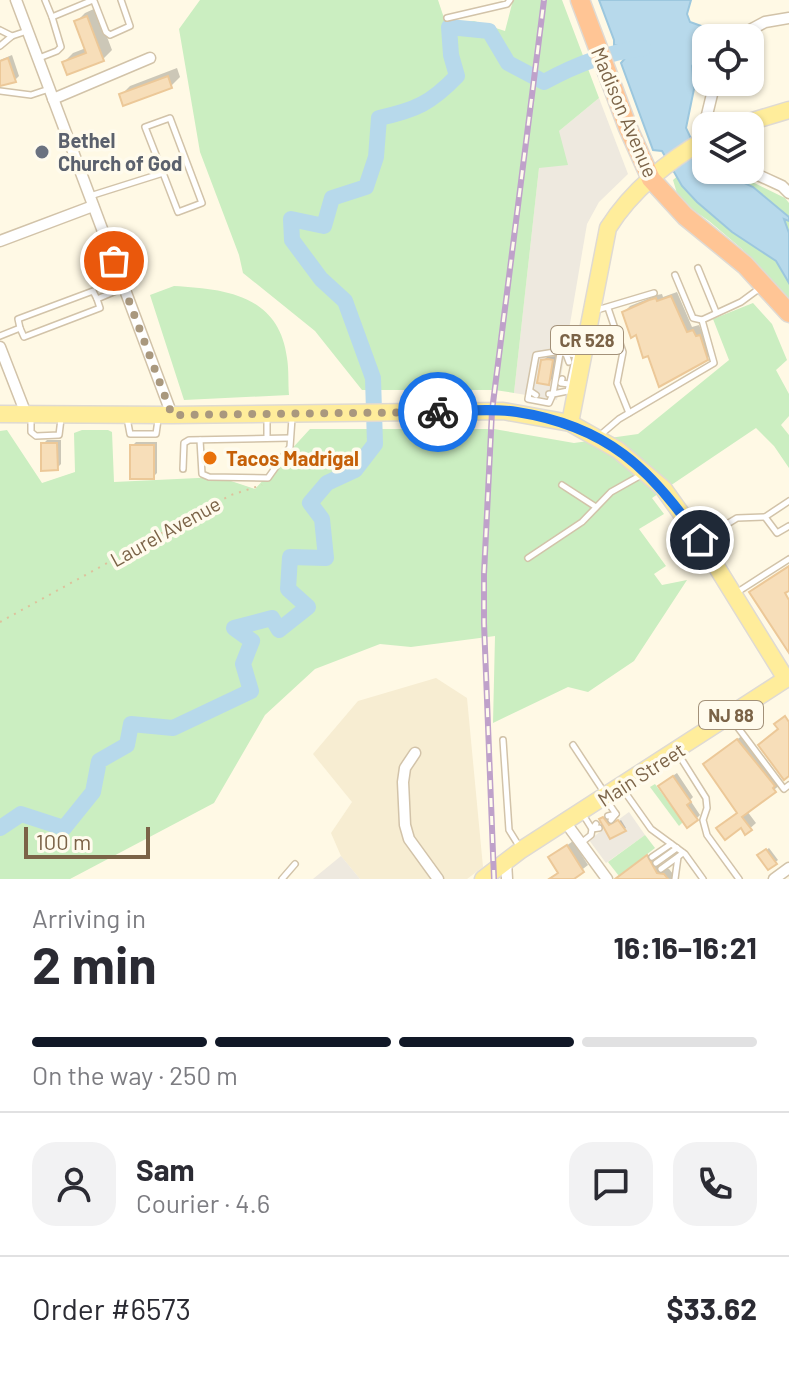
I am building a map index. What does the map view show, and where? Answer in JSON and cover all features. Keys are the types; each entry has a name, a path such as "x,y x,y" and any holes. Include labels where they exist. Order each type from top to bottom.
{"highway":[{"name":"Madison Avenue","path":"580,0 633,142 652,177 685,216 728,249 789,313"}],"main road":[{"path":"764,118 789,110"},
{"name":"CR 528","path":"570,423 569,357 600,310 608,228 618,212 652,177 692,149"},
{"path":"1,413 166,415 492,411 535,397 647,472 678,507 787,678"},
{"name":"Main Street","path":"497,872 521,850 787,678"}],"street":[{"path":"16,0 124,288 166,415"},
{"path":"761,24 789,18"},
{"path":"51,94 150,58"},
{"path":"764,178 789,193"},
{"path":"0,241 91,201"},
{"path":"0,347 28,414"},
{"path":"415,753 405,768 403,782 405,825 409,839 438,879"},
{"path":"566,823 607,879"},
{"path":"774,879 789,868"}],"lane":[{"path":"38,59 61,47 45,0"},
{"path":"52,17 94,0 110,35 130,26 121,0"},
{"path":"447,18 507,4 510,0"},
{"path":"0,30 12,36"},
{"path":"0,46 12,36 28,31"},
{"path":"0,91 51,94"},
{"path":"170,118 202,203 178,212 163,173 145,127 170,118"},
{"path":"91,201 163,173"},
{"path":"698,268 716,312"},
{"path":"675,275 693,318 702,320 741,302 765,285"},
{"path":"97,299 124,288"},
{"path":"93,291 97,299 100,308 24,337 18,319 93,291"},
{"path":"629,413 617,383 623,352 600,310 654,293"},
{"path":"597,437 629,413 714,363 702,320"},
{"path":"0,336 20,328"},
{"path":"536,355 569,357 548,394 549,403 535,397 536,355"},
{"path":"563,376 561,383 571,390"},
{"path":"548,394 571,390"},
{"path":"267,413 267,438"},
{"path":"200,440 202,474 209,477 268,478 290,447 292,413"},
{"path":"183,469 184,443 290,438"},
{"path":"528,558 582,522 611,492 647,472"},
{"path":"562,485 596,507"},
{"path":"700,540 737,518 765,517 789,501"},
{"path":"765,517 777,533 789,526"},
{"path":"734,595 789,559"},
{"path":"729,716 784,789 789,785"},
{"path":"503,740 509,830 521,850"},
{"path":"573,745 616,814 609,818"},
{"path":"676,751 706,798 703,820 707,835 739,879"},
{"path":"621,787 651,829 677,850 703,879"},
{"path":"581,813 596,827 581,843"},
{"path":"677,850 656,863 677,850"},
{"path":"675,879 677,850"},
{"path":"282,879 295,864"}],"path":[{"name":"Laurel Avenue","path":"0,622 231,495 261,486 268,478"}],"shaded area":[{"path":"599,98 628,174 599,202 587,224 557,400 514,393 539,168 559,131"},
{"path":"436,678 467,698 483,867 467,879 360,879 341,856 331,833 352,802 313,754 358,701"},
{"path":"629,812 645,835 606,863 589,840 604,829 611,839 625,831 618,820"},
{"path":"341,856 360,879 313,879"}],"green space":[{"path":"200,0 438,0 446,24 474,21 505,31 513,0 562,0 599,98 559,131 568,165 539,168 514,393 495,390 362,390 315,331 243,273 200,152 179,29"},
{"path":"692,163 692,184 756,184 785,198 789,203 789,307 742,249 679,200 673,180"},
{"path":"174,286 230,293 261,308 282,337 288,363 289,395 184,400 150,295"},
{"path":"753,303 772,324 787,360 776,370 789,394 789,416 781,425 789,435 789,468 774,446 756,428 652,498 664,514 639,529 666,566 654,574 662,585 687,580 634,661 588,692 568,687 493,723 495,636 411,647 380,644 315,669 265,715 214,803 70,879 0,879 0,431 7,430 42,483 75,472 74,433 108,430 112,432 114,482 219,477 255,489 310,429 494,429 574,443 638,434 729,360 713,319"},
{"path":"655,784 683,822 679,826 650,787"},
{"path":"645,835 655,848 619,876 608,862"}],"water":[{"path":"599,0 691,0 687,14 690,22 696,24 692,24 693,96 686,128 692,141 692,184 747,184 789,217 789,221 784,219 789,233 789,283 776,261 732,232 697,202 682,186 662,151 653,150 621,63 626,52 614,45"}],"building":[{"path":"87,16 104,61 67,75 62,62 86,53 74,21"},
{"path":"8,58 16,82 0,86 0,61"},
{"path":"168,76 172,88 123,106 119,94"},
{"path":"671,296 687,332 693,330 696,336 700,335 708,360 659,387 648,356 643,358 636,335 631,338 622,312 649,300 656,298 657,301"},
{"path":"541,360 553,360 549,385 537,383"},
{"path":"41,443 57,443 58,470 41,471"},
{"path":"130,445 154,445 154,479 130,479"},
{"path":"789,566 789,591 785,593 789,600 789,653 749,592"},
{"path":"785,716 789,722 789,776 784,780 758,745 778,729 774,724"},
{"path":"737,739 775,786 776,792 742,817 752,830 745,835 741,828 725,840 716,828 737,813 703,764"},
{"path":"673,776 691,802 687,805 698,820 687,828 658,786"},
{"path":"603,817 609,825 618,820 626,831 610,839 599,819"},
{"path":"567,845 584,872 574,879 549,879 558,873 548,857"},
{"path":"766,849 777,864 768,870 757,855"},
{"path":"647,855 657,873 664,874 668,879 615,879"}],"waterway":[{"path":"0,828 21,814 64,828 93,792 99,761 127,745 131,724 173,728 251,691 243,664 252,641 234,628 272,618 279,630 308,607 288,589 290,557 326,558 322,519 310,503 327,483 355,470 375,444 373,378 345,301 321,279 292,240 291,219 324,226 332,198 366,187 376,157 379,118 422,104 457,76 451,55 449,27 489,31 508,63 544,82 592,60 643,48"}],"railway":[{"path":"494,879 484,623 492,411 544,0"}],"way so far":[{"path":"114,261 172,415 438,412"}],"place":[{"name":"Bethel Church of God","path":"42,152"},
{"name":"Tacos Madrigal","path":"210,458"}],"route":[{"path":"438,412 516,412 570,423 608,443 647,472 678,507 700,540"}]}
